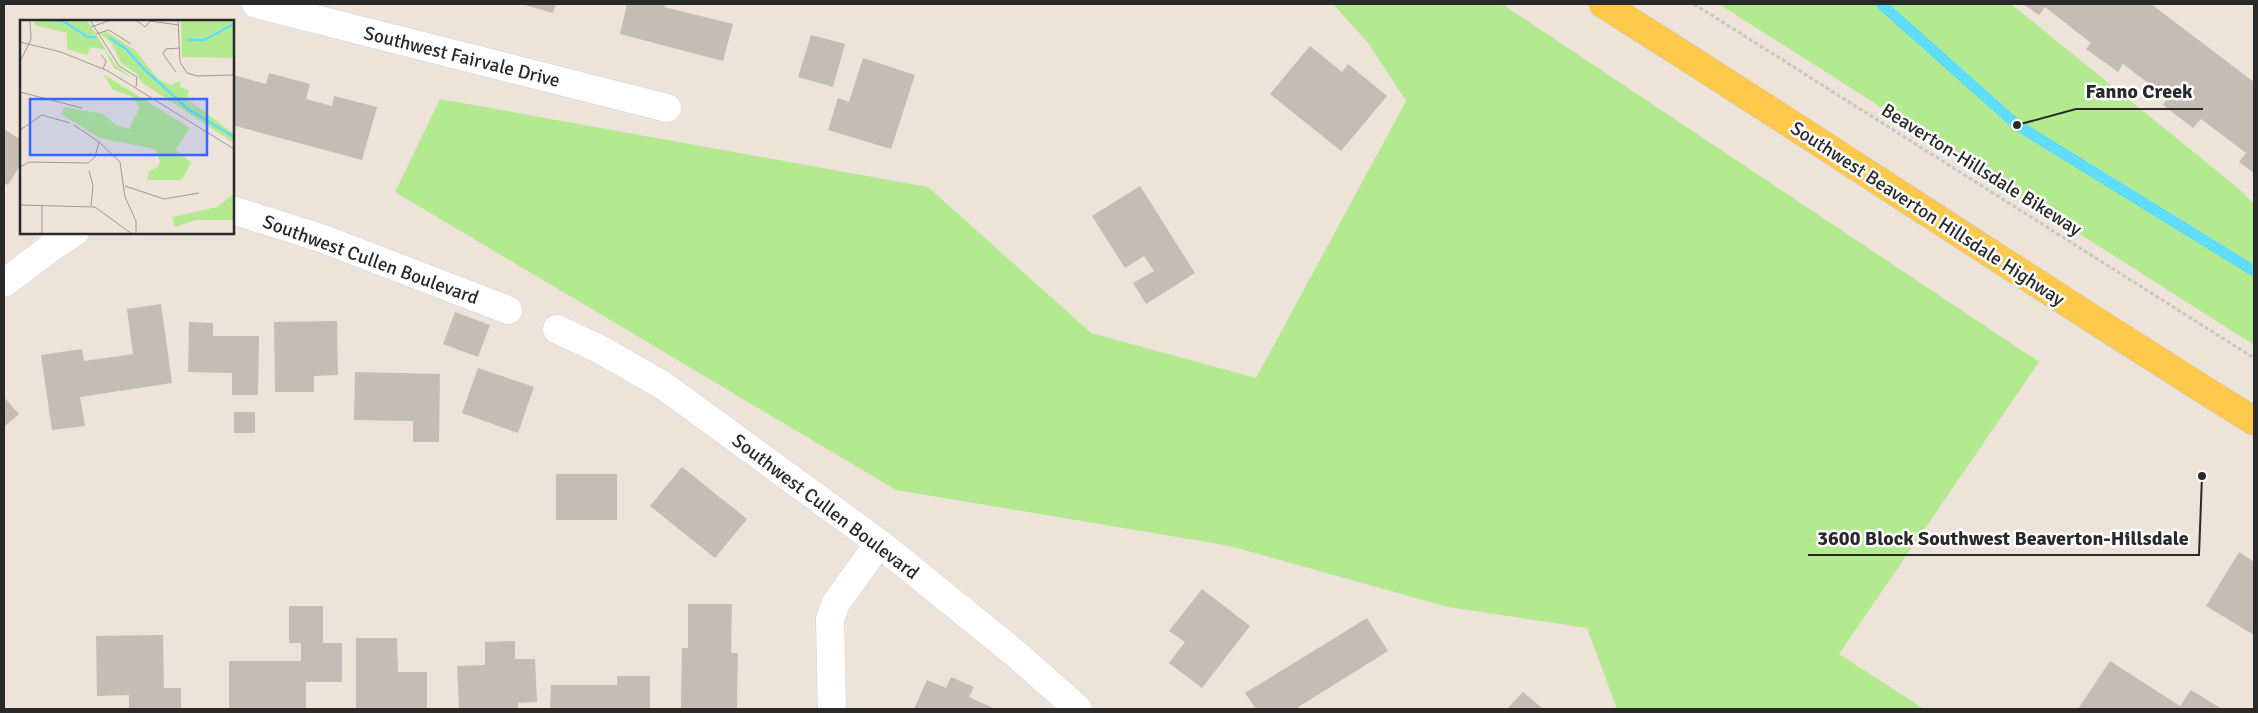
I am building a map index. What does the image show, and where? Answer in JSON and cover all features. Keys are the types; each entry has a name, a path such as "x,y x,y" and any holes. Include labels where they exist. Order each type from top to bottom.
{"main road":[{"name":"Southwest Beaverton Hillsdale Highway","path":"1603,4 1745,93 2137,348 2254,421"}],"street":[{"name":"Southwest Fairvale Drive","path":"256,4 667,108"},
{"name":"Southwest Cullen Boulevard","path":"234,211 321,238 508,310"},
{"path":"4,283 72,234"},
{"name":"Southwest Cullen Boulevard","path":"557,329 625,362 664,386 879,543 1016,654 1078,709"},
{"path":"832,709 830,619 836,603 879,543"}],"path":[{"name":"Beaverton-Hillsdale Bikeway","path":"1694,4 2254,358"}],"green space":[{"path":"1333,4 1502,4 2039,362 1839,654 1924,709 1617,709 1587,628 1448,607 1230,546 896,490 395,192 440,99 928,187 1091,333 1256,378 1406,101 1369,44"},
{"path":"1719,4 2011,4 2238,188 2254,204 2254,345"}],"building":[{"path":"521,4 556,4 553,13"},
{"path":"627,4 665,4 664,7 733,24 723,61 620,34"},
{"path":"2023,4 2151,4 2254,82 2254,173 2239,162 2246,153 2201,119 2193,128 2163,105 2168,98 2123,64 2118,72 2086,49 2091,43 2045,7 2039,15"},
{"path":"811,35 845,44 833,87 798,77"},
{"path":"1310,46 1342,72 1348,64 1387,96 1341,151 1270,94"},
{"path":"863,58 915,75 891,149 828,130 838,98 849,102"},
{"path":"269,73 310,84 306,99 332,106 334,96 377,107 362,160 234,126 234,75 266,84"},
{"path":"4,129 20,139 20,166 8,185 4,183"},
{"path":"1140,186 1195,273 1146,304 1133,283 1154,271 1144,256 1125,268 1092,216"},
{"path":"161,304 172,383 80,397 85,426 52,430 41,355 82,349 84,361 133,354 127,309"},
{"path":"455,312 490,325 478,357 443,344"},
{"path":"337,321 338,375 314,376 314,392 275,392 274,322"},
{"path":"189,322 213,323 213,336 259,336 258,395 232,395 232,373 188,372"},
{"path":"478,368 534,387 518,433 462,413"},
{"path":"355,372 440,374 439,442 413,442 413,421 354,420"},
{"path":"4,397 19,414 4,427"},
{"path":"234,412 255,412 255,433 234,433"},
{"path":"682,467 747,519 715,558 650,506"},
{"path":"556,474 617,474 617,520 556,520"},
{"path":"2239,552 2254,562 2254,635 2206,606"},
{"path":"1202,589 1250,626 1202,688 1169,663 1185,642 1169,631"},
{"path":"688,604 732,604 731,653 738,653 737,709 681,709 682,648 688,648"},
{"path":"289,606 323,606 323,643 342,643 342,682 306,682 306,709 229,709 229,661 301,661 301,643 289,643"},
{"path":"1367,618 1388,651 1295,709 1256,709 1245,693"},
{"path":"163,635 164,688 181,688 181,709 129,709 129,695 97,696 96,636"},
{"path":"356,638 397,638 398,672 427,672 427,709 356,709"},
{"path":"515,641 515,659 535,659 537,702 518,703 518,709 459,709 457,666 485,665 485,642"},
{"path":"2110,661 2180,706 2191,690 2222,709 2078,709"},
{"path":"617,676 650,676 650,709 550,709 551,685 617,685"},
{"path":"951,677 974,687 969,697 995,709 914,709 927,680 946,688"},
{"path":"1523,692 1543,709 1507,709"}],"waterway":[{"path":"1881,4 2017,125 2254,271"}],"place":[{"name":"Fanno Creek","path":"2017,125"},
{"name":"3600 Block Southwest Beaverton-Hillsdale","path":"2202,476"}]}
